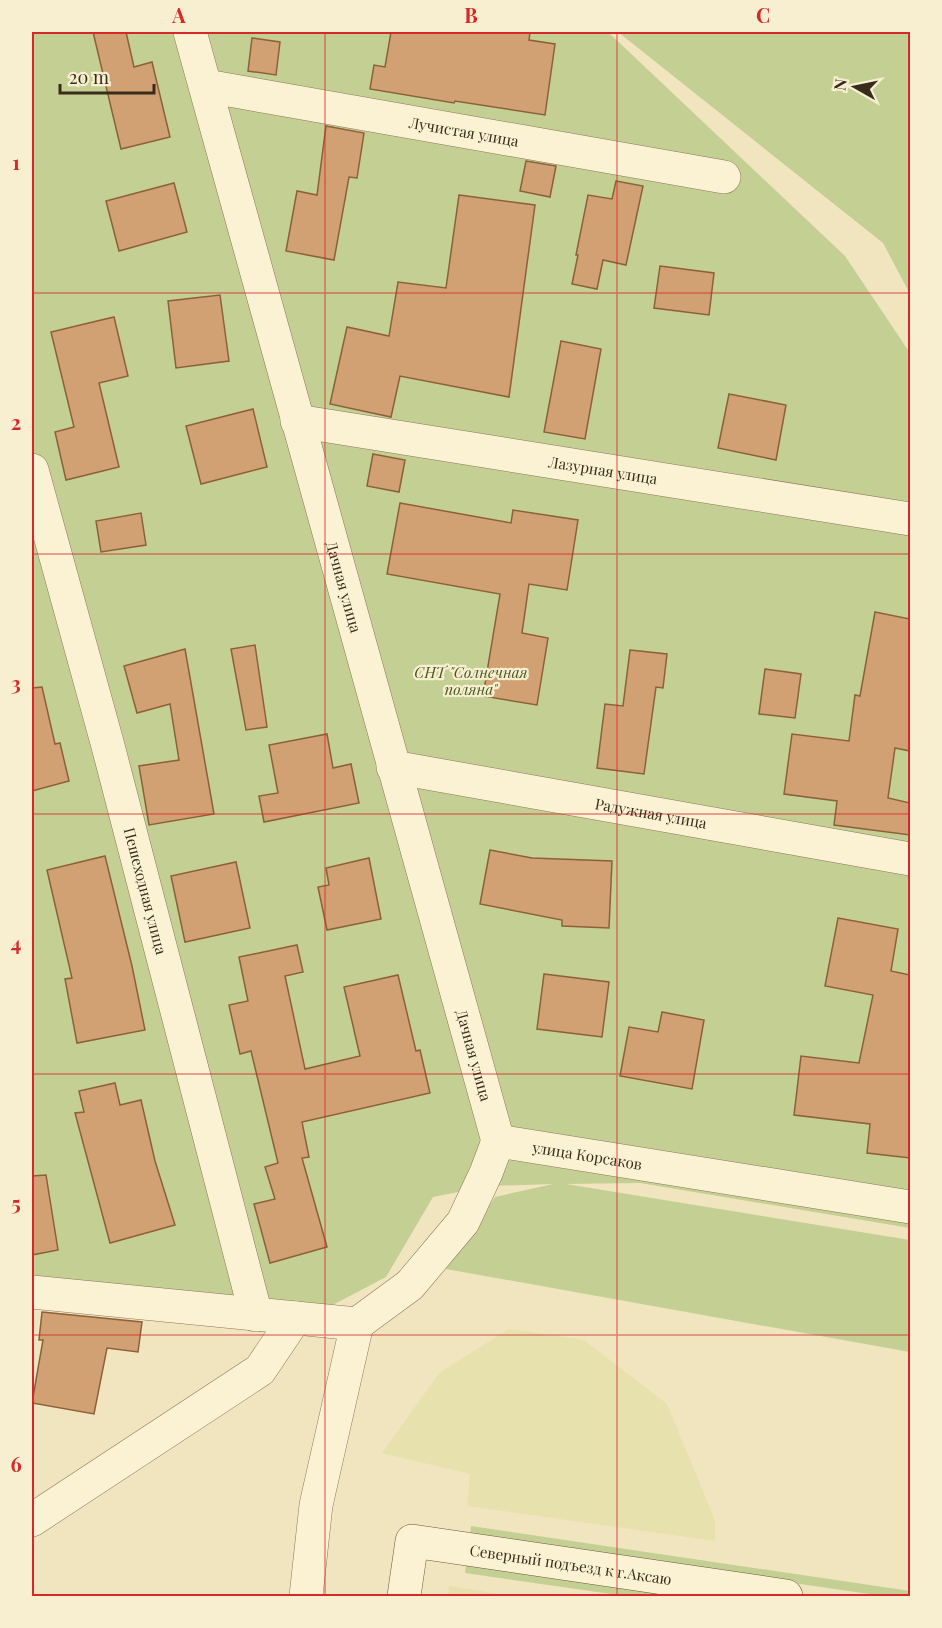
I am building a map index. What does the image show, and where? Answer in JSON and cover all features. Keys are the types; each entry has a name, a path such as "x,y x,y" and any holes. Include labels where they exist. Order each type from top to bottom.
{"street":[{"name":"Дачная улица","path":"190,32 498,1141"},
{"name":"Лучистая улица","path":"206,86 724,177"},
{"name":"Лазурная улица","path":"297,421 910,519"},
{"name":"Пешеходная улица","path":"32,470 108,746 256,1315"},
{"name":"Радужная улица","path":"393,767 910,859"},
{"path":"306,1596 316,1505 357,1324 410,1285 463,1222 498,1141"},
{"name":"улица Корсаков","path":"498,1141 910,1207"},
{"path":"32,1292 357,1324"},
{"path":"32,1520 260,1370 295,1318"},
{"name":"Северный подъезд к г.Аксаю","path":"404,1596 412,1541 786,1596"}],"shaded area":[{"path":"509,1329 584,1340 667,1404 715,1520 715,1541 467,1506 470,1474 382,1453 440,1372"},
{"path":"449,1586 513,1596 448,1596"}],"green space":[{"name":"СНТ \"Солнечная поляна\"","path":"32,32 608,32 845,256 910,353 910,1228 640,1183 566,1184 910,1240 910,1352 446,1269 495,1197 553,1184 488,1186 433,1197 386,1277 285,1330 32,1307"},
{"path":"618,32 910,32 910,294 883,243"},
{"path":"471,1526 910,1591 910,1596 883,1596 470,1536"},
{"path":"466,1564 689,1596 625,1596 465,1573"}],"building":[{"path":"93,32 126,32 134,67 152,62 170,137 121,149"},
{"path":"391,32 530,32 529,40 555,44 545,115 370,89 374,65 385,67"},
{"path":"252,38 280,42 276,75 248,71"},
{"path":"326,126 364,133 357,178 349,177 334,260 286,251 297,191 317,195"},
{"path":"526,161 556,166 550,197 520,191"},
{"path":"616,181 643,186 626,265 603,260 597,289 572,284 588,195 612,199"},
{"path":"174,183 187,232 119,251 106,201"},
{"path":"459,195 535,205 509,397 400,376 391,417 330,404 347,327 389,336 398,282 446,288"},
{"path":"660,266 714,273 709,315 654,308"},
{"path":"220,295 229,361 176,368 168,301"},
{"path":"114,317 128,376 99,383 119,467 66,480 55,432 74,427 51,332"},
{"path":"561,341 601,349 585,439 544,432"},
{"path":"729,394 786,405 776,460 718,448"},
{"path":"253,409 267,467 201,484 186,426"},
{"path":"373,454 405,460 399,492 367,486"},
{"path":"400,503 511,523 513,510 578,520 567,590 529,584 522,633 548,638 537,705 483,696 500,594 387,574"},
{"path":"141,513 146,545 101,552 96,521"},
{"path":"875,612 910,619 910,751 895,748 888,798 910,803 910,835 834,825 837,801 784,794 792,734 849,741 855,695 860,696"},
{"path":"255,645 267,727 246,730 231,649"},
{"path":"185,649 214,814 149,825 139,766 179,760 170,704 137,713 124,666"},
{"path":"630,650 667,654 663,688 656,687 644,774 597,768 605,704 623,706"},
{"path":"765,669 801,674 795,718 759,714"},
{"path":"42,687 55,744 60,743 69,781 32,791 32,688"},
{"path":"327,734 333,768 351,764 359,803 264,822 259,796 278,793 269,745"},
{"path":"490,850 532,858 612,861 609,928 562,926 562,920 480,904"},
{"path":"105,856 145,1030 77,1043 65,979 72,978 47,870"},
{"path":"369,858 381,919 327,930 318,887 329,885 326,868"},
{"path":"236,862 250,928 185,942 171,876"},
{"path":"838,918 898,929 891,971 910,975 910,1158 867,1153 870,1124 794,1115 801,1056 859,1063 873,995 825,986"},
{"path":"297,945 303,972 285,976 305,1069 360,1056 344,987 398,975 416,1051 420,1050 430,1093 302,1122 309,1157 302,1158 327,1247 270,1263 254,1204 275,1199 265,1167 278,1163 251,1051 240,1054 229,1005 248,1001 239,957"},
{"path":"544,974 609,982 602,1037 537,1029"},
{"path":"662,1012 704,1020 692,1089 620,1076 629,1027 658,1032"},
{"path":"115,1083 120,1105 141,1100 155,1161 175,1225 110,1243 75,1113 84,1112 79,1091"},
{"path":"46,1175 58,1250 32,1255 32,1176"},
{"path":"42,1312 142,1322 138,1352 107,1348 94,1414 32,1403 43,1340 39,1340"}]}
